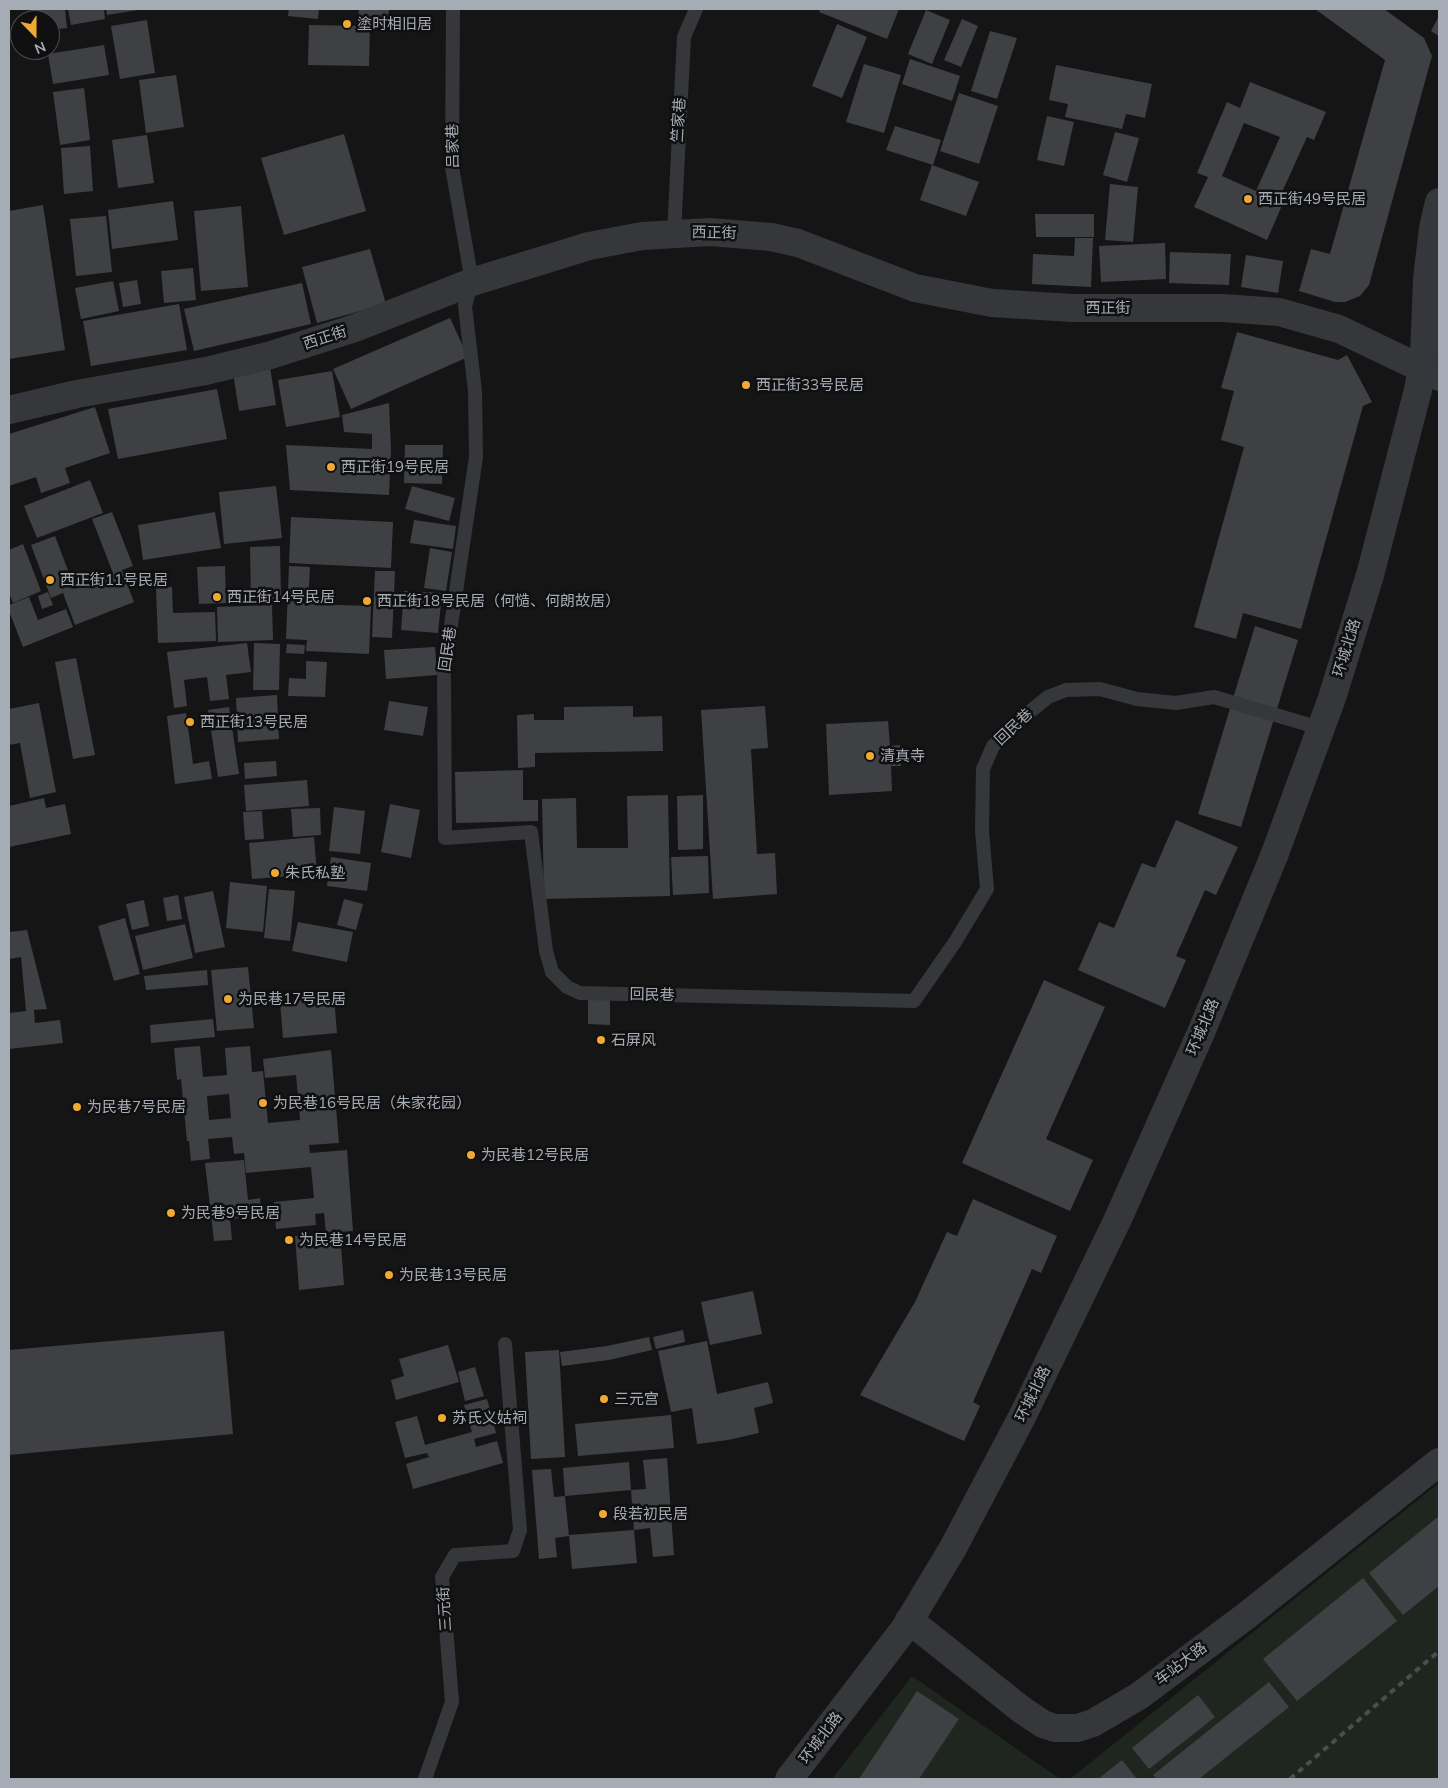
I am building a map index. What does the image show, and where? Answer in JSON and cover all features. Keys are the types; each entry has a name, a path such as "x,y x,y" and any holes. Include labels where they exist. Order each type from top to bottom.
{"street":[{"name":"环城北路","path":"789,1779 881,1661 909,1620 953,1548 1018,1426 1117,1221 1204,1026 1274,856 1332,698 1370,575 1418,390 1430,372 1427,280 1439,202"},
{"name":"西正街","path":"9,410 77,394 206,371 272,355 355,328 472,282 588,246 642,236 710,232 771,237 824,252 915,288 992,303 1072,308 1222,308 1279,312 1339,328 1430,372"},
{"name":"车站大路","path":"909,1620 1022,1710 1043,1724 1055,1728 1078,1728 1093,1723 1139,1696 1246,1616 1439,1462"}],"lane":[{"name":"吕家巷","path":"453,9 452,167 472,282"},
{"name":"竺家巷","path":"674,233 684,37 696,9"},
{"name":"回民巷","path":"472,282 465,306 475,391 476,457 444,672 446,838 531,832 546,951 552,972 567,987 580,993 914,1001 955,942 987,889 982,831 983,769 993,746 1022,718 1048,697 1066,690 1100,689 1137,699 1176,704 1214,697 1320,728"},
{"name":"三元街","path":"425,1779 452,1702 442,1576 455,1555 513,1551 520,1530 505,1344"}],"shaded area":[{"path":"1439,1483 1439,1779 1070,1779"},
{"path":"912,1676 1060,1779 832,1779"}],"building":[{"path":"65,9 67,28 60,29 60,10 31,10"},
{"path":"68,9 104,9 105,19 71,25"},
{"path":"106,9 138,9 138,10 107,15"},
{"path":"289,9 319,9 318,19 288,16"},
{"path":"359,9 389,9 388,21 358,21"},
{"path":"820,9 899,9 887,39 819,12"},
{"path":"1315,9 1384,9 1424,38 1432,56 1369,285 1360,296 1345,302 1335,302 1299,291 1311,249 1330,254 1385,60"},
{"path":"926,10 950,20 932,64 908,54"},
{"path":"1439,16 1439,36 1431,31"},
{"path":"962,19 978,26 961,67 944,60"},
{"path":"147,20 155,73 120,79 111,26"},
{"path":"837,24 867,37 842,98 812,86"},
{"path":"309,25 370,26 369,66 308,65"},
{"path":"990,31 1017,38 997,99 971,91"},
{"path":"104,45 109,75 53,84 49,60 60,60 60,52"},
{"path":"910,59 960,76 952,101 902,84"},
{"path":"864,64 901,75 884,133 846,122"},
{"path":"1056,65 1152,84 1145,118 1126,114 1122,129 1065,117 1068,104 1049,100"},
{"path":"176,75 184,127 146,133 139,80"},
{"path":"1250,82 1326,112 1314,140 1307,137 1278,201 1283,203 1267,240 1194,207 1208,177 1197,173 1227,102 1240,108","holes":["1244,123 1280,137 1256,191 1222,176"]},
{"path":"84,88 90,140 60,145 53,92"},
{"path":"959,93 998,106 979,164 940,151"},
{"path":"1047,116 1074,122 1064,166 1037,160"},
{"path":"895,126 941,140 933,165 886,150"},
{"path":"1115,132 1139,138 1127,182 1103,175"},
{"path":"344,134 366,211 284,235 261,158"},
{"path":"147,135 154,183 118,188 112,140"},
{"path":"90,146 93,191 64,194 61,148"},
{"path":"932,165 979,182 966,216 920,200"},
{"path":"1110,184 1138,187 1133,242 1105,240"},
{"path":"173,201 178,240 112,249 108,210"},
{"path":"43,205 65,350 9,359 9,211"},
{"path":"241,206 248,287 201,291 194,211"},
{"path":"1035,214 1094,214 1094,237 1036,237"},
{"path":"106,216 112,272 76,276 70,219"},
{"path":"1075,238 1093,238 1091,287 1032,284 1033,254 1074,256"},
{"path":"1165,243 1166,279 1101,282 1099,246"},
{"path":"370,249 386,304 317,323 302,267"},
{"path":"1170,252 1231,254 1229,285 1169,283"},
{"path":"1246,255 1283,261 1278,293 1241,287"},
{"path":"193,268 196,300 164,303 161,271"},
{"path":"137,280 141,304 123,307 119,283"},
{"path":"113,281 119,311 81,319 75,288"},
{"path":"302,283 311,324 194,351 184,309"},
{"path":"179,304 187,350 91,366 83,321"},
{"path":"450,318 468,357 351,409 333,369"},
{"path":"1237,332 1338,360 1347,355 1372,402 1363,406 1301,629 1243,613 1236,639 1194,627 1244,447 1221,440 1234,391 1221,388"},
{"path":"270,367 276,405 239,411 233,373"},
{"path":"332,371 340,417 286,427 278,380"},
{"path":"217,389 227,439 118,459 108,409"},
{"path":"389,403 391,450 389,495 290,490 286,445 372,449 372,434 344,432 342,415"},
{"path":"95,407 110,453 65,468 70,483 41,493 36,477 9,486 9,434"},
{"path":"405,445 443,445 442,484 404,483"},
{"path":"90,480 103,513 37,538 24,506"},
{"path":"276,486 282,538 224,544 219,492"},
{"path":"412,486 455,498 449,521 405,509"},
{"path":"112,512 133,566 122,570 134,602 75,625 63,593 51,598 31,545 55,536 75,589 113,573 92,519"},
{"path":"215,512 221,548 143,560 138,525"},
{"path":"291,517 393,522 391,568 289,563"},
{"path":"414,520 456,526 453,549 410,543"},
{"path":"23,544 41,591 13,603 9,593 9,550"},
{"path":"280,546 281,599 251,600 250,547"},
{"path":"430,548 452,552 446,591 424,588"},
{"path":"225,566 226,603 199,604 197,567"},
{"path":"289,566 310,567 308,604 371,606 369,654 306,651 307,640 286,639"},
{"path":"375,571 395,571 392,638 372,637"},
{"path":"156,587 172,587 173,613 215,612 216,641 158,643"},
{"path":"404,591 442,593 438,633 401,630"},
{"path":"48,592 53,605 42,609 38,596"},
{"path":"29,597 38,620 66,609 73,627 23,647 9,611 9,605"},
{"path":"272,605 273,640 218,642 217,607"},
{"path":"1255,626 1298,640 1241,827 1198,814"},
{"path":"247,643 251,672 226,675 229,699 210,701 207,677 184,680 187,706 174,708 167,652"},
{"path":"254,643 280,644 279,690 253,690"},
{"path":"287,644 305,645 304,654 286,653"},
{"path":"435,647 437,675 386,679 384,650"},
{"path":"76,658 95,755 73,759 55,662"},
{"path":"306,661 327,662 325,697 288,696 289,678 306,679"},
{"path":"277,695 279,739 238,742 236,698"},
{"path":"389,701 428,707 423,736 384,730"},
{"path":"39,703 56,792 30,798 20,743 9,745 9,709"},
{"path":"633,706 633,717 662,716 663,751 535,753 535,767 518,768 517,715 534,714 534,720 564,720 564,707"},
{"path":"765,706 768,748 751,749 757,854 775,853 777,894 713,899 701,710"},
{"path":"229,707 239,774 218,777 208,710"},
{"path":"186,713 193,764 209,761 212,779 175,784 167,716"},
{"name":"清真寺","path":"888,721 890,746 900,745 901,766 891,766 892,791 829,795 826,724"},
{"path":"276,761 277,776 245,779 244,763"},
{"path":"523,770 523,800 538,800 538,821 456,823 455,772"},
{"path":"307,780 309,806 246,811 244,785"},
{"path":"668,795 670,896 544,899 542,799 576,798 577,848 628,848 627,796"},
{"path":"703,795 703,849 678,850 677,796"},
{"path":"44,798 46,808 65,804 71,834 9,847 9,806"},
{"path":"390,804 420,810 411,858 381,852"},
{"path":"334,807 365,811 360,854 329,851"},
{"path":"320,808 321,835 293,837 291,809"},
{"path":"262,811 264,839 245,840 243,812"},
{"path":"1176,820 1238,847 1216,895 1205,890 1176,956 1186,960 1165,1008 1078,970 1099,922 1114,928 1142,863 1155,868"},
{"path":"314,837 317,874 252,879 249,843"},
{"path":"708,856 709,893 673,895 671,857"},
{"path":"331,857 371,863 367,891 327,886"},
{"path":"230,882 267,886 263,932 226,928"},
{"path":"269,889 295,891 290,941 264,938"},
{"path":"213,891 225,947 195,953 184,897"},
{"path":"178,895 182,919 167,921 163,898"},
{"path":"344,899 363,904 356,930 337,925"},
{"path":"144,900 149,926 132,930 126,904"},
{"path":"125,918 140,974 114,981 98,926"},
{"path":"298,922 353,932 347,962 292,951"},
{"path":"185,924 193,958 143,970 135,936"},
{"path":"27,930 47,1009 34,1010 35,1023 60,1020 63,1043 9,1049 9,1013 26,1011 21,957 9,959 9,932"},
{"path":"248,967 254,1028 217,1031 211,970"},
{"path":"207,970 208,985 146,990 144,976"},
{"path":"1044,980 1105,1007 1046,1139 1093,1160 1070,1211 962,1163"},
{"path":"334,997 337,1033 283,1038 280,1002"},
{"path":"588,1000 610,1000 610,1025 588,1024"},
{"path":"213,1019 215,1037 151,1043 150,1025"},
{"path":"200,1046 203,1077 227,1075 225,1048 250,1046 252,1072 263,1071 268,1123 300,1120 296,1075 265,1078 263,1059 331,1050 339,1143 309,1145 310,1153 347,1150 353,1231 340,1232 344,1285 299,1290 295,1236 326,1233 324,1213 315,1214 316,1225 276,1229 274,1202 314,1198 311,1167 246,1173 244,1153 234,1154 232,1137 208,1139 210,1159 191,1161 189,1141 187,1141 181,1079 177,1080 174,1048","holes":["229,1094 231,1118 209,1120 207,1096"]},
{"path":"244,1160 248,1200 260,1198 261,1216 230,1219 232,1240 214,1241 205,1163"},
{"path":"973,1199 1057,1236 1041,1273 1032,1269 973,1402 980,1406 964,1441 860,1395 915,1302 947,1232 957,1236"},
{"path":"753,1291 762,1334 710,1345 701,1302"},
{"path":"683,1330 685,1342 656,1349 653,1337"},
{"path":"224,1331 233,1434 9,1455 9,1350"},
{"path":"649,1337 652,1350 609,1360 562,1366 560,1352 607,1346"},
{"path":"707,1341 717,1394 768,1382 773,1403 754,1408 759,1433 697,1444 692,1408 671,1412 658,1351"},
{"path":"448,1345 459,1382 396,1400 391,1380 404,1376 399,1359"},
{"path":"559,1350 565,1457 531,1459 525,1352"},
{"path":"475,1367 484,1396 465,1401 458,1372"},
{"path":"487,1399 496,1433 474,1439 476,1447 497,1441 503,1463 413,1489 406,1464 429,1457 427,1453 405,1458 395,1422 417,1416 425,1445 472,1432 464,1405"},
{"path":"671,1415 674,1448 578,1456 575,1424"},
{"path":"667,1458 674,1555 653,1557 650,1528 634,1530 631,1490 646,1489 643,1460"},
{"path":"629,1462 631,1490 565,1496 563,1468"},
{"path":"551,1469 554,1497 565,1496 569,1536 555,1538 557,1557 539,1559 532,1470"},
{"path":"1439,1516 1439,1586 1403,1615 1369,1573"},
{"path":"634,1530 637,1563 572,1569 569,1535"},
{"path":"1363,1578 1397,1621 1297,1701 1263,1659"},
{"path":"1269,1682 1289,1707 1199,1779 1157,1779 1153,1775"},
{"path":"917,1691 959,1719 919,1779 859,1779"},
{"path":"1198,1695 1215,1717 1149,1769 1132,1748"},
{"path":"1122,1760 1137,1779 1098,1779"}],"railway":[{"path":"1290,1779 1439,1651"}],"place":[{"name":"塗时相旧居","path":"347,24"},
{"name":"西正街49号民居","path":"1248,199"},
{"name":"西正街33号民居","path":"746,385"},
{"name":"西正街19号民居","path":"331,467"},
{"name":"西正街11号民居","path":"50,580"},
{"name":"西正街14号民居","path":"217,597"},
{"name":"西正街18号民居（何慥、何朗故居）","path":"367,601"},
{"name":"西正街13号民居","path":"190,722"},
{"name":"清真寺","path":"870,756"},
{"name":"朱氏私塾","path":"275,873"},
{"name":"为民巷17号民居","path":"228,999"},
{"name":"石屏风","path":"601,1040"},
{"name":"为民巷16号民居（朱家花园）","path":"263,1103"},
{"name":"为民巷7号民居","path":"77,1107"},
{"name":"为民巷12号民居","path":"471,1155"},
{"name":"为民巷9号民居","path":"171,1213"},
{"name":"为民巷14号民居","path":"289,1240"},
{"name":"为民巷13号民居","path":"389,1275"},
{"name":"三元宫","path":"604,1399"},
{"name":"苏氏义姑祠","path":"442,1418"},
{"name":"段若初民居","path":"603,1514"}]}
